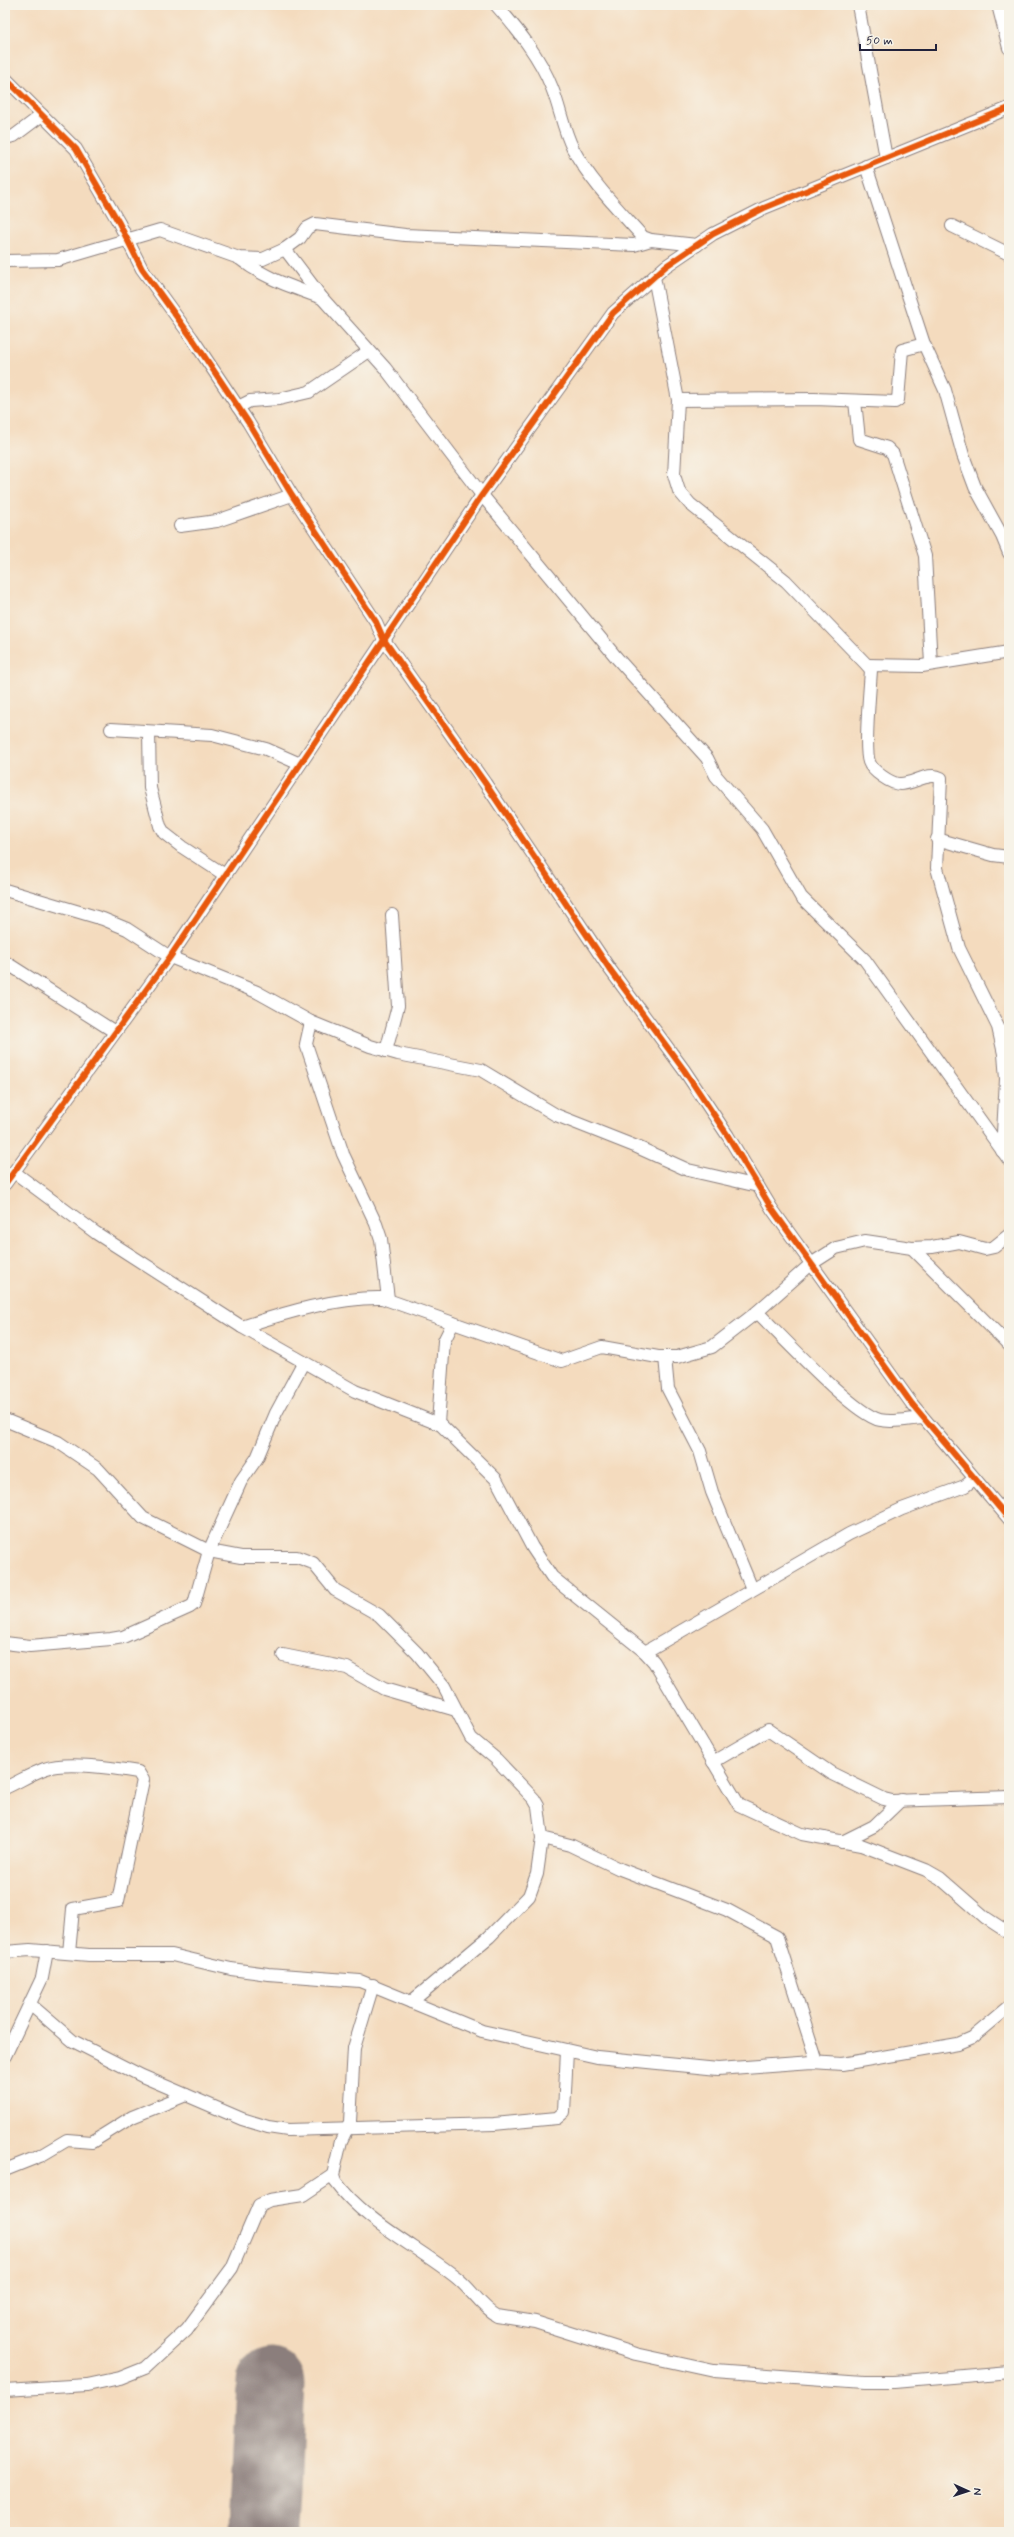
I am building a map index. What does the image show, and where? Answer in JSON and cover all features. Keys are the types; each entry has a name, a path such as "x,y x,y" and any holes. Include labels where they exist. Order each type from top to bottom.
{"street":[{"path":"496,5 516,27 541,64 553,89 563,127 586,170 644,237 651,240 697,245"},
{"path":"858,5 886,158"},
{"path":"998,5 1009,48"},
{"path":"5,78 76,149 150,282 192,338 238,407 292,495 376,622 384,640 486,784 609,968 684,1070 728,1136 758,1186 811,1264 923,1418 1009,1519"},
{"path":"1009,108 764,208 713,234 654,277 613,313 482,495 170,957 8,1179 96,1233 242,1327 303,1363 355,1391 438,1423 448,1430 496,1479 532,1547 552,1577 645,1652 662,1675 739,1805 802,1834 874,1849 926,1870 940,1878 986,1918 1009,1933"},
{"path":"5,138 14,136 42,115"},
{"path":"866,166 924,344 945,390 963,456 975,487 1002,536 1009,553"},
{"path":"239,258 263,259 285,249 300,238 307,228 315,224 405,235 634,245 651,240"},
{"path":"952,226 1009,254"},
{"path":"5,261 58,260 160,230 239,258 271,279 322,298"},
{"path":"285,249 322,298 369,351 482,495 616,657 707,758 716,776 762,829 800,897 865,960 1006,1155"},
{"path":"654,277 678,400 673,460 674,475 679,491 690,504 786,581 871,670 868,753 869,762 873,768 892,782 908,783 937,776 941,778 937,839 937,868 959,948 998,1027 1004,1054 1006,1079 1006,1155"},
{"path":"678,400 814,399 897,401 902,350 924,344"},
{"path":"238,407 250,401 279,399 309,392 369,351"},
{"path":"855,401 859,439 887,448 893,454 925,556 931,664"},
{"path":"180,526 217,521 292,495"},
{"path":"867,665 922,666 1009,652"},
{"path":"111,729 212,735 228,738 266,750 300,764"},
{"path":"149,732 150,788 160,826 164,833 182,847 225,875"},
{"path":"937,839 993,855 1009,857"},
{"path":"5,890 103,919 141,937 170,957 257,992 311,1022 386,1051 481,1070 556,1115 637,1147 688,1170 758,1186"},
{"path":"386,1051 398,1006 392,915"},
{"path":"5,962 115,1032"},
{"path":"311,1022 306,1044 343,1154 376,1224 381,1239 388,1299"},
{"path":"242,1327 284,1314 352,1300 375,1298 388,1299 562,1361 602,1348 665,1357 697,1353 712,1347 757,1312 811,1264 836,1248 865,1241 912,1248 959,1242 985,1249 994,1247 1009,1235"},
{"path":"912,1248 1009,1345"},
{"path":"757,1312 842,1395 866,1413 879,1420 895,1421 923,1418"},
{"path":"438,1423 444,1341 453,1323"},
{"path":"665,1357 668,1389 700,1451 712,1492 732,1536 752,1589"},
{"path":"5,1643 30,1646 117,1638 194,1604 209,1551 241,1482 257,1458 276,1413 303,1363"},
{"path":"5,1420 58,1442 98,1469 143,1518 209,1551 241,1557 298,1557 307,1560 335,1590 379,1615 417,1653 444,1686 471,1738 496,1759 534,1799 541,1814 542,1838 537,1874 529,1896 489,1937 411,2002"},
{"path":"645,1652 849,1534 902,1509 965,1486 974,1479"},
{"path":"283,1654 347,1668 384,1689 456,1710"},
{"path":"713,1762 768,1730 844,1781 884,1799 901,1800 1009,1797"},
{"path":"5,1788 44,1769 56,1766 110,1768 138,1772 142,1775 143,1780 118,1901 73,1908 69,1953"},
{"path":"842,1842 874,1826 901,1800"},
{"path":"542,1838 570,1845 620,1869 726,1910 773,1933 781,1942 817,2062"},
{"path":"5,2056 31,2005 45,1969 47,1951"},
{"path":"5,1952 47,1951 69,1953 172,1955 238,1970 360,1982 373,1985 482,2031 597,2057 718,2069 817,2062 842,2064 958,2044 972,2038 1009,2007"},
{"path":"5,2390 87,2385 120,2378 145,2368 187,2329 232,2268 259,2205 270,2200 303,2195 333,2175 343,2133 348,2126 354,2048 373,1985"},
{"path":"31,2005 73,2041 142,2076 268,2127 301,2130 348,2126 494,2124 557,2118 564,2112 567,2051"},
{"path":"5,2170 40,2156 67,2140 92,2142 144,2111 186,2095"},
{"path":"333,2175 341,2189 366,2214 457,2278 490,2312 497,2316 535,2322 636,2354 714,2371 864,2382 894,2382 1009,2372"}],"runway":[{"path":"264,2532 271,2383"}],"cycle path":[{"path":"5,78 76,149 119,223 142,269 192,338 248,422 292,495 376,622 384,640 485,783 609,968 684,1070 728,1136 772,1209 912,1404 1009,1519"},
{"path":"5,1184 170,957 482,495 613,313 666,266 713,234 764,208 1009,108"}]}
